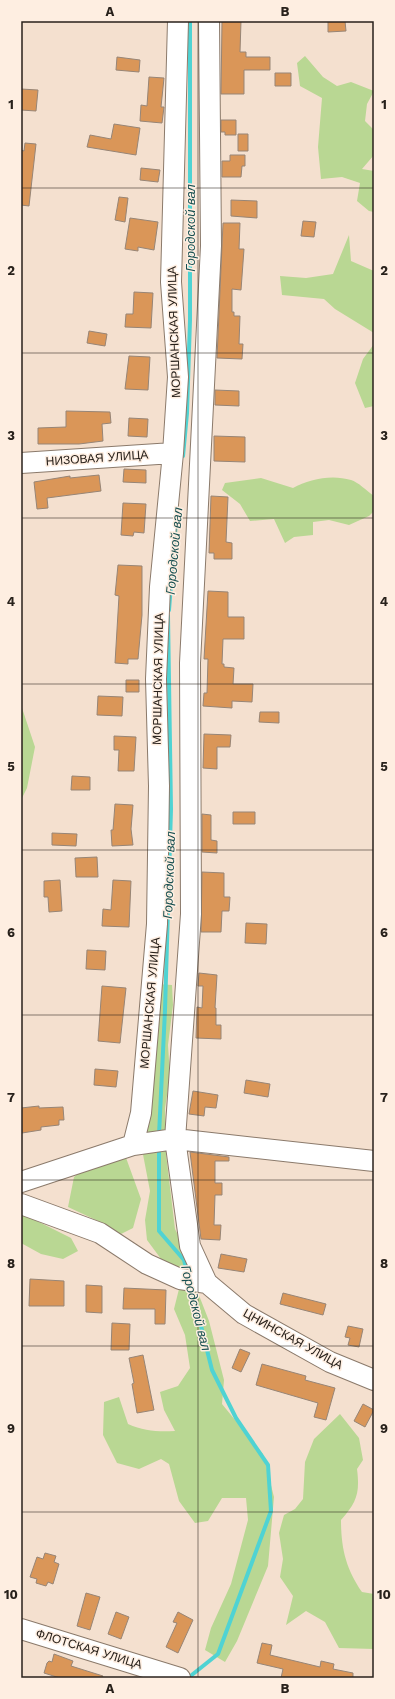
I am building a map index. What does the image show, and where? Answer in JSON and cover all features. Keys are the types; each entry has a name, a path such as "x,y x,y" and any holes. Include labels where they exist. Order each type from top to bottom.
{"street":[{"name":"МОРШАНСКАЯ УЛИЦА","path":"156,1142 141,1113 157,924 158,786 156,679 160,587 173,453 178,377 171,282 178,21"},
{"path":"207,1284 190,1246 156,1142 191,914 190,664 211,246 209,21"},
{"name":"НИЗОВАЯ УЛИЦА","path":"21,463 173,453"},
{"path":"21,1182 156,1142 374,1161"},
{"path":"21,1204 100,1233 147,1264 180,1280 207,1284"},
{"name":"ЦНИНСКАЯ УЛИЦА","path":"207,1284 244,1314 330,1362 374,1380"},
{"name":"ФЛОТСКАЯ УЛИЦА","path":"21,1629 179,1678"}],"green space":[{"path":"305,56 323,77 337,86 351,82 374,91 367,104 365,121 374,130 374,155 362,169 374,171 374,212 369,211 357,201 360,183 342,177 321,179 318,147 322,98 300,86 297,63"},
{"path":"349,235 351,261 374,271 374,333 335,309 324,299 282,295 280,276 306,278 333,274"},
{"path":"374,344 374,406 365,408 355,383 363,359"},
{"path":"336,477 351,480 374,496 374,511 369,516 349,525 329,520 313,522 313,535 294,537 285,543 274,519 250,521 240,504 222,490 225,483 261,478 293,488 306,482 321,478"},
{"path":"21,705 35,747 27,788 21,800"},
{"path":"158,984 172,985 173,1005 168,1045 170,1076 165,1108 166,1154 175,1229 190,1259 182,1273 164,1263 147,1240 145,1220 150,1191 141,1144"},
{"path":"125,1155 141,1199 133,1228 121,1234 68,1207 74,1177 86,1167"},
{"path":"21,1213 71,1238 78,1251 63,1259 41,1254 21,1243"},
{"path":"180,1285 195,1285 209,1321 224,1380 222,1404 263,1454 274,1497 268,1566 237,1641 225,1662 205,1650 211,1628 231,1584 248,1520 246,1498 222,1498 208,1521 195,1523 179,1501 169,1464 161,1459 139,1469 117,1463 103,1435 104,1402 119,1397 128,1424 151,1430 175,1431 164,1410 160,1392 178,1386 190,1368 185,1335 174,1309"},
{"path":"340,1414 359,1438 363,1460 357,1469 358,1485 356,1497 351,1508 341,1520 343,1549 348,1566 362,1592 374,1594 374,1649 339,1648 325,1622 306,1611 286,1625 293,1596 280,1577 283,1559 279,1533 284,1515 295,1509 303,1499 305,1462 314,1439"}],"building":[{"path":"222,21 241,21 240,52 246,52 246,57 270,57 270,70 244,70 244,94 221,94"},
{"path":"328,21 345,21 346,31 328,32"},
{"path":"117,57 140,60 139,72 116,70"},
{"path":"275,73 291,73 291,86 275,86"},
{"path":"149,77 164,78 161,107 164,107 162,123 140,121 141,105 147,106"},
{"path":"21,89 38,90 36,111 21,110"},
{"path":"221,120 236,120 236,135 225,135 225,132 221,132"},
{"path":"114,124 140,128 136,155 87,147 90,135 111,139"},
{"path":"238,134 248,134 248,151 238,151"},
{"path":"25,143 36,144 29,206 21,205 21,150 24,151"},
{"path":"230,155 245,155 245,166 242,166 241,177 222,177 222,161 230,161"},
{"path":"141,168 160,170 158,182 140,180"},
{"path":"119,197 128,198 125,222 115,220"},
{"path":"231,200 257,201 257,218 231,216"},
{"path":"130,218 158,222 154,250 138,247 138,251 125,249"},
{"path":"303,221 316,222 314,237 301,236"},
{"path":"223,223 240,223 239,249 244,249 241,290 232,289 232,312 234,312 234,316 240,316 239,344 243,344 242,359 217,358"},
{"path":"134,292 153,293 151,328 125,327 126,314 133,314"},
{"path":"89,331 107,334 105,346 87,343"},
{"path":"129,356 150,357 148,390 125,389"},
{"path":"215,390 239,391 239,406 215,405"},
{"path":"66,411 110,412 111,423 102,424 103,441 79,444 38,444 38,428 66,427"},
{"path":"129,418 148,419 147,437 128,436"},
{"path":"214,436 245,437 245,462 214,461"},
{"path":"124,469 146,470 146,483 123,482"},
{"path":"99,475 101,491 47,498 48,508 37,509 34,482 70,476 70,478"},
{"path":"211,496 228,497 226,542 232,543 232,559 214,559 214,553 209,553"},
{"path":"123,503 146,504 144,533 134,532 133,536 121,535"},
{"path":"118,565 142,566 142,615 138,659 128,659 128,664 115,663 119,596 115,595"},
{"path":"208,591 228,592 228,617 244,617 244,639 223,639 222,664 224,664 224,667 234,668 233,684 253,684 252,702 232,701 232,708 203,706 204,693 207,693 208,659 204,659"},
{"path":"126,680 139,680 139,692 126,692"},
{"path":"98,696 123,697 122,716 97,715"},
{"path":"260,712 279,712 279,723 259,722"},
{"path":"204,734 231,735 230,747 217,747 217,769 203,768"},
{"path":"114,736 136,737 134,771 118,771 119,750 114,750"},
{"path":"72,776 90,777 90,790 71,790"},
{"path":"115,804 133,805 131,829 133,845 112,846 111,830 113,830"},
{"path":"233,812 255,812 255,824 233,824"},
{"path":"202,814 211,815 211,840 217,841 217,853 202,852"},
{"path":"52,833 77,834 76,846 52,845"},
{"path":"97,857 98,877 76,877 75,858"},
{"path":"202,872 224,873 224,897 230,897 229,911 222,911 221,932 201,932"},
{"path":"60,880 62,911 49,912 48,897 44,897 44,881"},
{"path":"113,880 131,881 129,927 102,926 103,909 111,910"},
{"path":"246,923 267,924 266,944 245,943"},
{"path":"87,950 106,951 105,970 86,969"},
{"path":"199,973 217,975 215,1008 216,1025 221,1025 221,1039 196,1038 197,1007 202,1008 203,986 198,986"},
{"path":"102,986 126,988 120,1043 98,1041"},
{"path":"95,1069 118,1071 116,1087 94,1085"},
{"path":"246,1080 270,1084 268,1097 244,1093"},
{"path":"193,1091 218,1095 216,1108 205,1107 204,1116 189,1114"},
{"path":"39,1106 39,1108 63,1107 64,1120 59,1120 59,1125 41,1127 41,1130 22,1133 21,1108"},
{"path":"190,1152 229,1157 229,1161 215,1161 215,1183 222,1183 222,1195 215,1195 214,1225 221,1225 220,1240 201,1239"},
{"path":"221,1254 247,1259 244,1272 218,1268"},
{"path":"30,1279 64,1281 64,1306 29,1306"},
{"path":"86,1285 102,1286 102,1313 86,1312"},
{"path":"124,1288 166,1290 165,1324 155,1324 155,1309 123,1309"},
{"path":"283,1293 326,1304 323,1315 280,1304"},
{"path":"112,1323 130,1324 129,1350 111,1350"},
{"path":"348,1326 363,1329 359,1347 348,1345 350,1338 345,1337"},
{"path":"240,1349 250,1353 241,1372 232,1368"},
{"path":"143,1355 154,1410 137,1413 132,1384 134,1383 129,1358"},
{"path":"262,1364 306,1376 305,1380 335,1388 326,1420 314,1417 318,1403 256,1385"},
{"path":"363,1404 374,1410 365,1427 354,1421"},
{"path":"45,1553 56,1556 54,1562 59,1564 53,1584 48,1582 46,1586 36,1583 37,1579 30,1577 37,1557 43,1559"},
{"path":"86,1593 100,1597 90,1630 77,1626"},
{"path":"116,1612 129,1617 121,1639 108,1634"},
{"path":"178,1612 193,1620 178,1653 166,1647 177,1623 173,1622"},
{"path":"262,1643 272,1645 270,1655 320,1667 321,1661 334,1664 333,1669 353,1673 353,1678 281,1678 283,1669 257,1663"},
{"path":"54,1654 73,1661 71,1666 103,1676 102,1678 60,1678 44,1673 47,1663 49,1661 52,1662"}],"waterway":[{"name":"Городской вал","path":"183,456 187,413 190,320 190,21"},
{"name":"Городской вал","path":"169,610 176,521"},
{"name":"Городской вал","path":"159,1135 165,1010 171,809 168,616"},
{"name":"Городской вал","path":"159,1146 159,1231 184,1260 188,1275"},
{"name":"Городской вал","path":"188,1678 218,1654 271,1511 268,1465 236,1418 212,1370 191,1286"}]}
